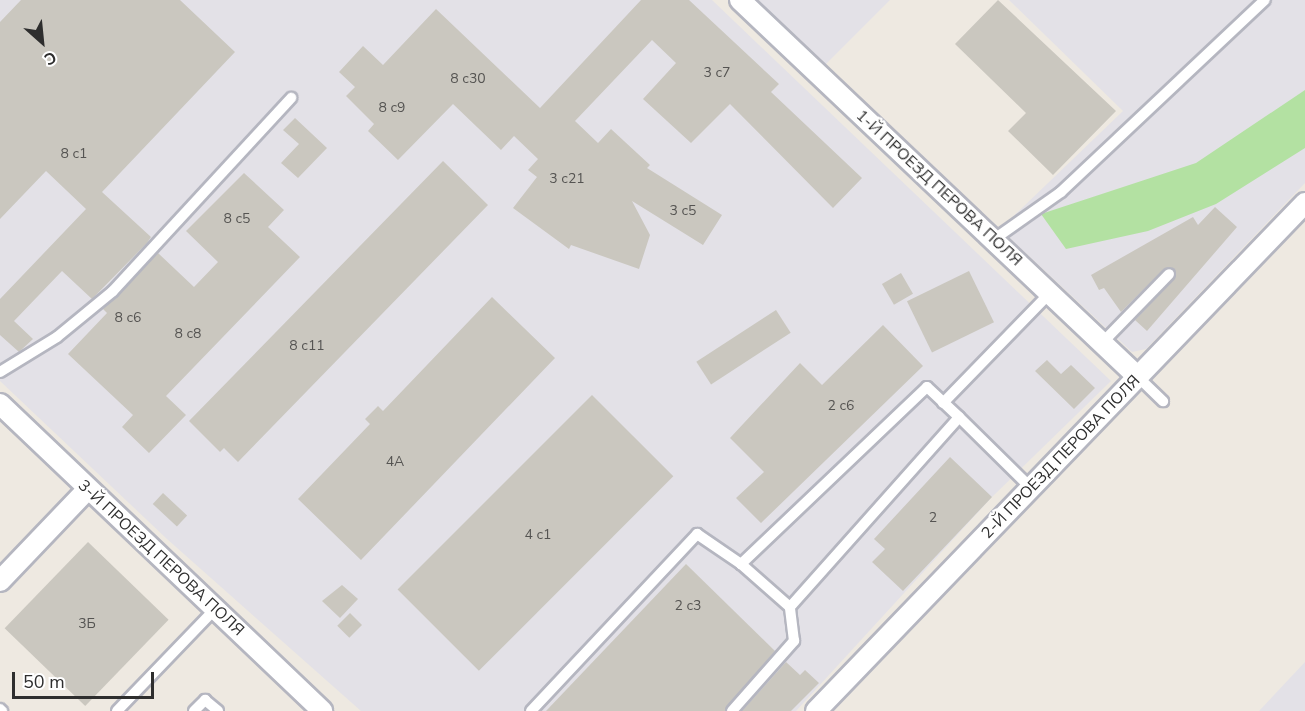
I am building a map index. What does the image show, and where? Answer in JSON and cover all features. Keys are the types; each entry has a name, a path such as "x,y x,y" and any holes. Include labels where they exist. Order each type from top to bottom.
{"street":[{"name":"1-Й ПРОЕЗД ПЕРОВА ПОЛЯ","path":"740,0 1138,376"},
{"name":"2-Й ПРОЕЗД ПЕРОВА ПОЛЯ","path":"816,711 1305,203"},
{"name":"3-Й ПРОЕЗД ПЕРОВА ПОЛЯ","path":"0,404 322,711"},
{"path":"0,580 88,489"}],"lane":[{"path":"993,240 1061,192 1265,0"},
{"path":"0,372 57,337 113,291 291,98"},
{"path":"1102,343 1169,274"},
{"path":"944,403 1050,293"},
{"path":"1138,376 1164,401"},
{"path":"741,564 927,387 1031,488"},
{"path":"790,607 959,417"},
{"path":"531,711 697,534 741,564 790,607 794,641 732,711"},
{"path":"117,711 215,609"},
{"path":"194,711 205,700 218,711"}],"shaded area":[{"path":"0,0 712,0 1111,381 992,497 796,711 361,711 167,539 0,381"},
{"path":"757,0 890,0 825,65"},
{"path":"1009,0 1305,0 1305,183 1146,349 1132,352 1000,229 1123,111"},
{"path":"1305,662 1305,711 1259,711"}],"green space":[{"path":"1305,90 1305,148 1216,204 1148,231 1066,249 1041,214 1196,163"}],"building":[{"path":"21,0 180,0 235,52 102,192 151,237 147,243 92,299 62,271 14,321 33,339 19,352 0,335 0,299 86,209 46,171 0,219 0,22"},
{"path":"641,0 689,0 779,84 771,92 862,178 833,208 730,104 691,143 643,99 676,63 652,40 575,121 598,143 611,129 650,165 647,168 722,215 703,245 632,201 650,235 639,269 571,245 569,249 513,208 537,177 528,170 538,159 514,136 501,150 453,104 398,160 368,131 374,124 346,96 355,87 339,72 363,46 383,65 436,9 540,108"},
{"path":"998,0 1116,111 1053,175 1008,131 1026,113 955,44"},
{"path":"295,118 327,148 298,178 281,163 299,144 283,130"},
{"path":"443,161 488,205 238,462 224,448 220,452 189,421"},
{"path":"244,173 284,210 268,227 300,257 166,396 186,415 149,453 122,427 133,415 68,354 107,313 103,309 158,253 194,287 218,262 186,231"},
{"path":"1215,207 1237,227 1147,331 1135,320 1174,279 1174,268 1164,269 1121,312 1104,288 1099,290 1091,275 1193,217 1198,225"},
{"path":"969,271 994,322 932,352 907,301"},
{"path":"901,273 913,294 894,305 882,284"},
{"path":"492,297 555,358 361,560 298,499 370,424 365,419 378,406 383,411"},
{"path":"776,310 791,333 711,384 696,362"},
{"path":"883,325 923,366 761,523 736,498 764,472 730,438 800,363 822,385"},
{"path":"1047,360 1061,374 1071,365 1095,388 1074,409 1035,371"},
{"path":"592,395 673,476 479,671 398,589"},
{"path":"950,457 992,497 903,591 872,562 885,549 874,539"},
{"path":"163,493 187,516 177,526 153,504"},
{"path":"88,542 169,620 85,706 5,628"},
{"path":"686,564 775,651 725,711 546,711"},
{"path":"342,585 358,599 340,618 322,601"},
{"path":"350,613 362,625 349,638 337,626"},
{"path":"786,662 800,675 805,670 819,683 791,711 742,711"}]}
